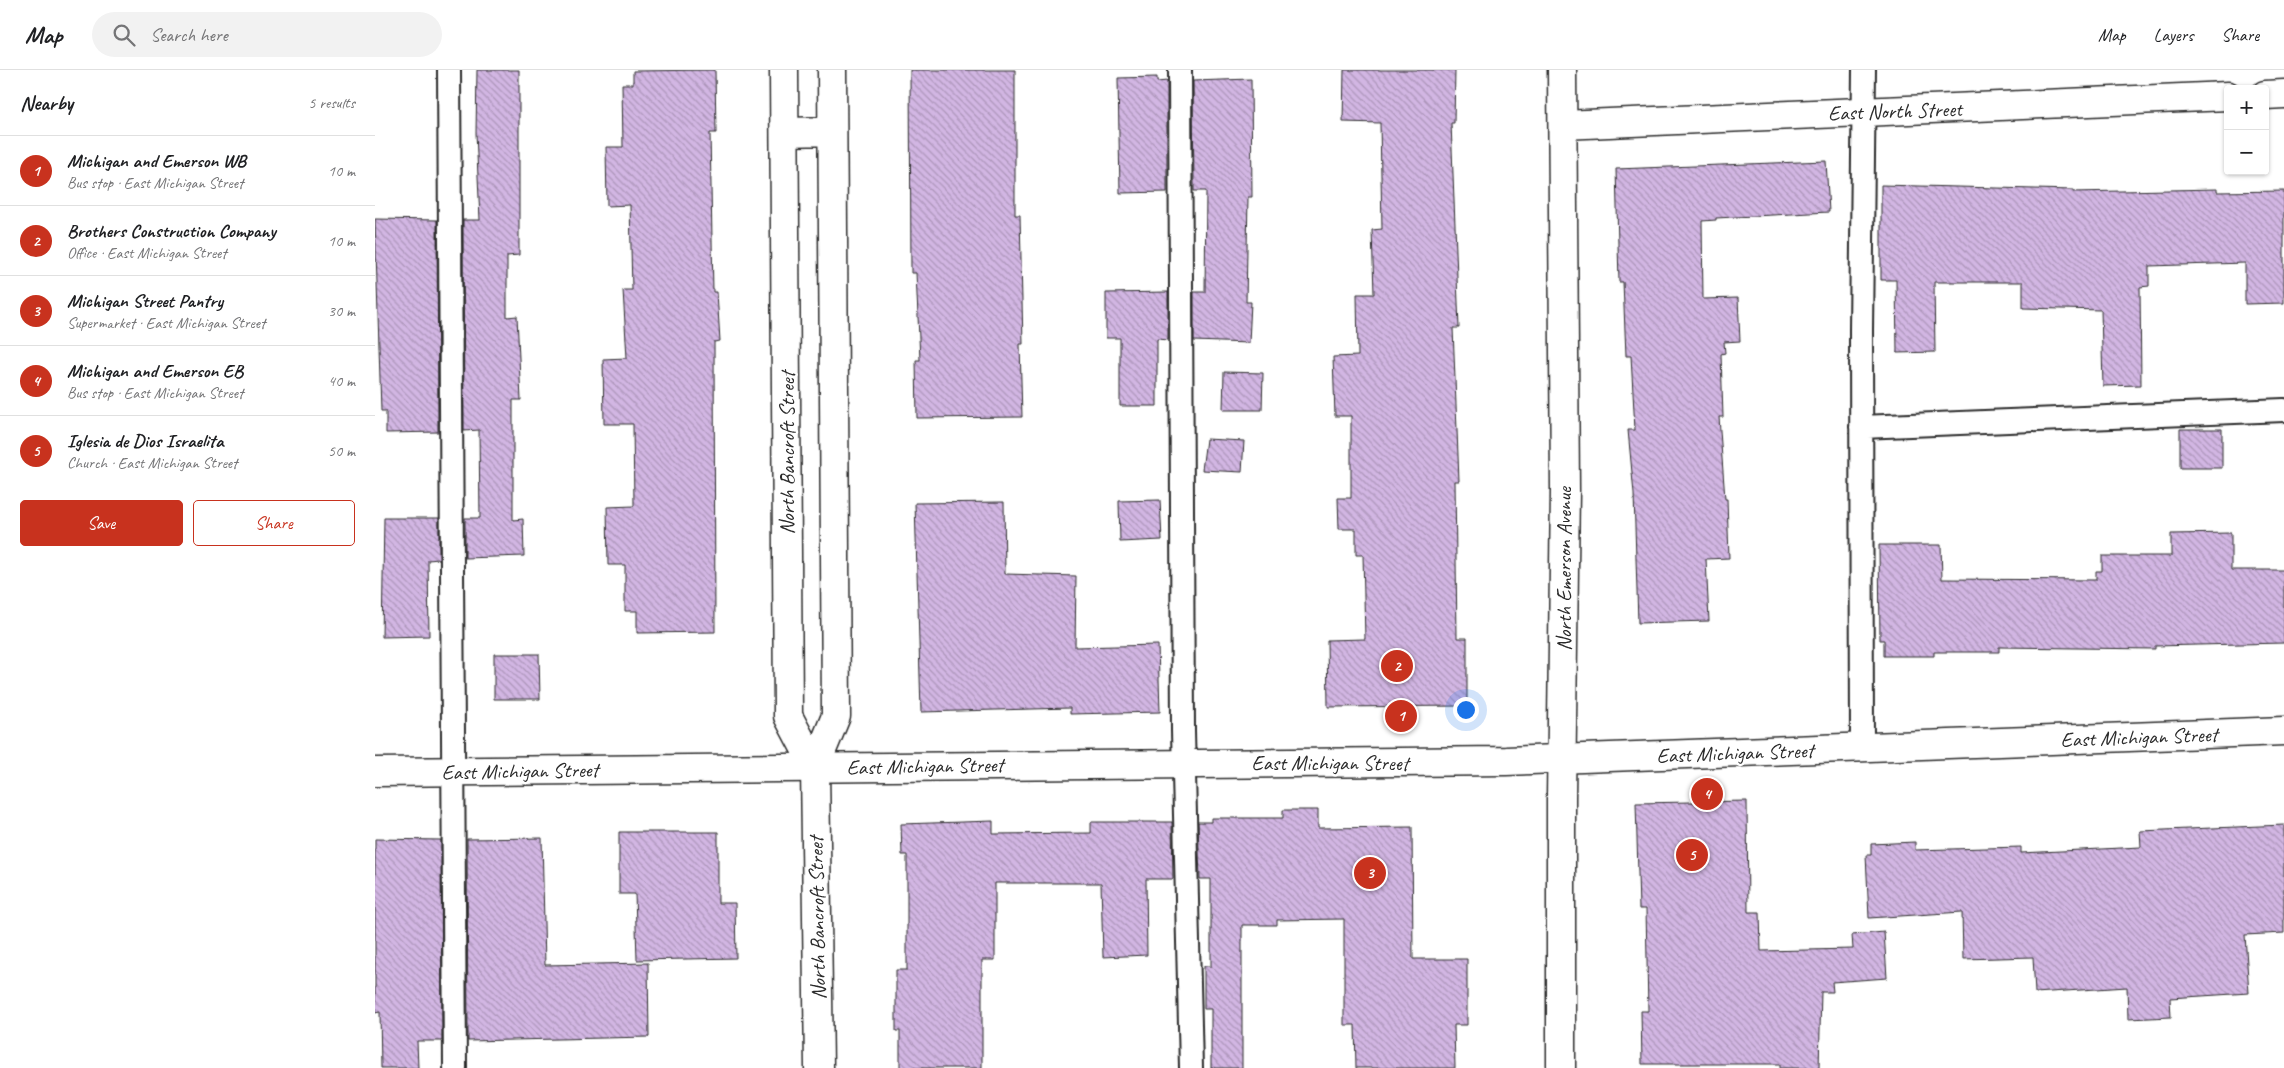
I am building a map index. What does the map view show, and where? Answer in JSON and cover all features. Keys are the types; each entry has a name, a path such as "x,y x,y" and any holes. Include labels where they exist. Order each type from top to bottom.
{"main road":[{"name":"North Bancroft Street","path":"784,70 788,716 815,767"},
{"name":"North Bancroft Street","path":"819,1068 815,767 836,716 832,70"},
{"name":"North Emerson Avenue","path":"1561,1068 1565,499 1562,70"},
{"path":"2269,95 2284,94"},
{"name":"East North Street","path":"1563,125 2224,96"},
{"path":"785,132 832,131"},
{"name":"East Michigan Street","path":"375,772 1562,760 2284,731"}],"lane":[{"path":"449,70 455,1068"},
{"path":"1180,70 1184,764 1191,1068"},
{"path":"1862,748 1861,427 1864,70"},
{"path":"1861,427 2284,410"}],"building":[{"path":"477,70 519,70 519,255 507,256 507,317 517,316 521,400 513,400 513,520 523,519 524,556 465,558 465,518 480,518 479,430 464,431 463,220 480,220 476,133"},
{"path":"715,70 716,133 710,133 713,292 717,292 720,341 714,342 715,632 637,633 637,611 625,611 625,565 608,565 607,507 634,506 633,424 604,424 603,359 627,358 623,290 632,290 630,205 607,206 606,147 623,147 622,84 633,84 633,71"},
{"path":"910,70 1015,70 1015,215 1020,215 1023,344 1020,344 1022,417 917,418 916,360 920,360 916,273 911,273"},
{"path":"1344,70 1455,70 1454,123 1451,123 1459,328 1453,328 1459,481 1455,481 1457,638 1467,638 1467,706 1328,707 1327,640 1365,639 1363,555 1356,555 1356,529 1339,529 1338,498 1351,498 1351,416 1335,416 1333,357 1358,356 1357,294 1374,294 1372,230 1382,229 1380,123 1343,122"},
{"path":"1157,77 1157,82 1167,81 1167,192 1120,193 1118,78"},
{"path":"1251,79 1252,197 1248,197 1246,302 1251,302 1249,343 1194,341 1194,292 1205,292 1206,191 1194,191 1193,81"},
{"path":"1826,161 1829,212 1716,218 1716,220 1702,221 1703,299 1738,298 1740,341 1724,342 1725,353 1721,354 1723,417 1719,417 1725,499 1727,499 1729,558 1706,559 1709,621 1638,623 1634,494 1628,430 1635,430 1631,356 1626,356 1623,282 1619,282 1616,169"},
{"path":"1881,185 2073,190 2073,192 2217,189 2217,192 2284,191 2284,303 2245,304 2245,263 2149,266 2149,286 2140,287 2141,385 2103,386 2101,310 2023,308 2023,282 1934,282 1935,352 1897,353 1896,280 1881,280"},
{"path":"375,219 437,220 438,432 386,433 386,411 381,411"},
{"path":"1168,292 1168,340 1157,339 1157,406 1120,406 1120,338 1106,338 1106,293"},
{"path":"1224,372 1263,373 1262,410 1223,410"},
{"path":"2180,429 2222,429 2222,468 2180,468"},
{"path":"1206,439 1244,441 1242,472 1202,470"},
{"path":"1160,500 1162,540 1120,542 1119,501"},
{"path":"1004,502 1005,574 1076,576 1075,647 1158,645 1160,712 1070,714 1070,708 921,712 915,503"},
{"path":"384,518 439,518 439,559 428,560 429,636 382,637"},
{"path":"2231,533 2231,570 2284,570 2284,643 2155,646 2155,649 1999,647 1999,652 1934,652 1934,656 1884,656 1884,640 1880,640 1879,545 1941,545 1942,579 2096,580 2096,571 2102,571 2102,556 2171,556 2171,534"},
{"path":"494,654 539,654 540,699 494,699"},
{"path":"1747,801 1748,912 1760,912 1761,951 1853,949 1852,935 1884,932 1887,978 1832,982 1833,992 1821,992 1819,1068 1780,1068 1780,1064 1642,1064 1641,1011 1648,1011 1646,909 1639,909 1636,803"},
{"path":"1283,810 1318,810 1318,828 1412,827 1413,959 1467,959 1467,1025 1454,1025 1455,1068 1356,1068 1355,1025 1344,1025 1344,919 1277,920 1277,925 1242,925 1242,1068 1211,1068 1211,1009 1204,1009 1204,966 1211,966 1211,879 1200,879 1198,822 1211,822 1211,818 1283,818"},
{"path":"993,821 993,834 1091,833 1091,822 1172,822 1173,879 1146,879 1147,955 1103,957 1101,883 995,883 995,960 982,960 982,1068 900,1068 900,1031 896,1031 896,970 907,970 907,855 902,855 901,824"},
{"path":"2284,825 2284,933 2245,935 2249,993 2170,998 2171,1017 2128,1019 2127,987 2035,993 2033,957 1963,959 1962,912 1869,918 1866,855 1871,855 1871,844 1915,842 1915,850 2021,847 2021,853 2141,847 2140,831"},
{"path":"619,832 718,832 718,903 735,903 736,958 637,960 635,894 619,894"},
{"path":"542,838 545,965 648,963 649,1037 468,1041 467,839"},
{"path":"375,839 441,840 442,1041 417,1041 418,1068 381,1068 380,1012 375,1013"}],"place":[{"name":"Brothers Construction Company","path":"1397,666"},
{"name":"Michigan and Emerson WB","path":"1401,716"},
{"name":"Michigan and Emerson EB","path":"1707,794"},
{"name":"Iglesia de Dios Israelita","path":"1692,855"},
{"name":"Michigan Street Pantry","path":"1370,873"}]}
